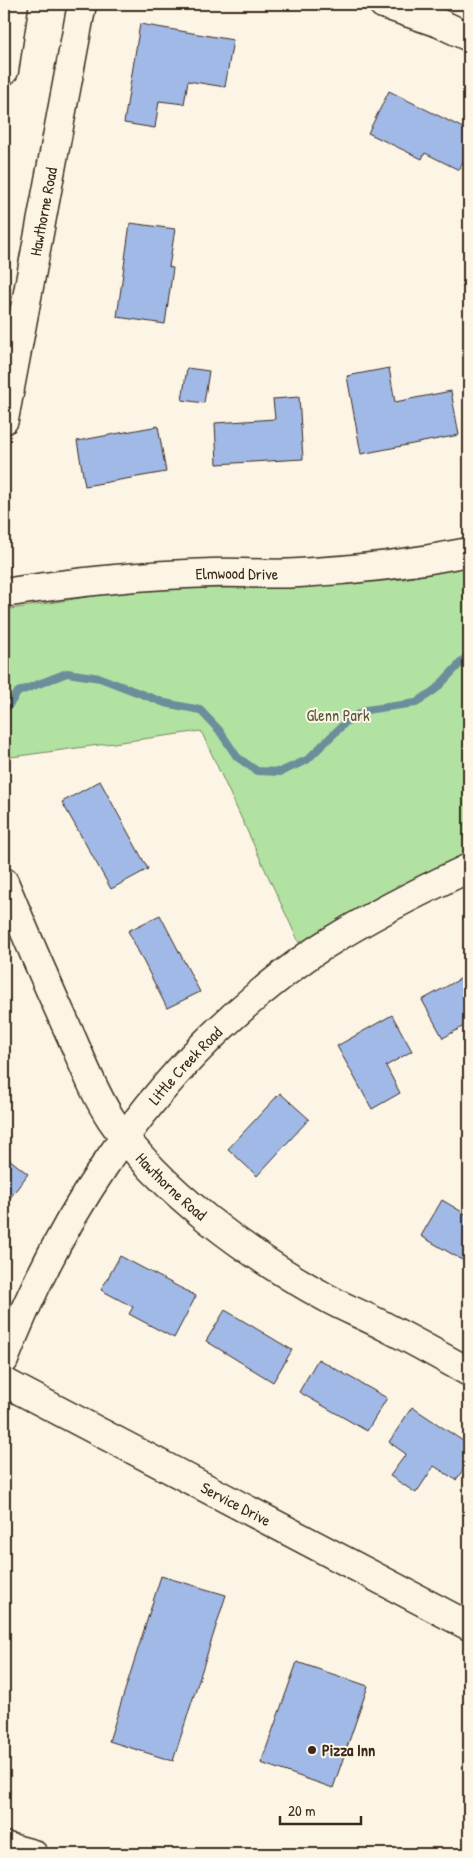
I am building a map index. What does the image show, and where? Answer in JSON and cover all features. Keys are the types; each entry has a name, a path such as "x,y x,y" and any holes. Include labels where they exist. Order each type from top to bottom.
{"street":[{"path":"4,71 14,4"},
{"name":"Hawthorne Road","path":"4,420 82,4"},
{"path":"383,4 416,15 469,37"},
{"path":"416,15 446,4"},
{"name":"Elmwood Drive","path":"4,593 91,581 152,576 213,573 298,573 374,567 469,552"},
{"name":"Little Creek Road","path":"4,1360 21,1315 51,1253 85,1194 124,1137 153,1100 192,1056 233,1016 277,978 324,944 374,915 469,868"},
{"name":"Hawthorne Road","path":"4,882 98,1096 124,1137 148,1166 176,1193 236,1241 297,1281 469,1372"},
{"name":"Service Drive","path":"4,1382 469,1626"},
{"path":"4,1846 33,1854"}],"green space":[{"name":"Glenn Park","path":"469,564 469,855 301,947 201,731 4,758 4,610 138,589 285,587 405,579"}],"building":[{"path":"140,24 233,40 225,87 188,81 184,104 159,101 155,128 124,123"},
{"path":"389,91 469,131 469,149 459,170 425,153 422,159 368,133"},
{"path":"130,223 175,229 169,267 173,268 165,324 117,317"},
{"path":"187,368 209,371 204,403 182,400"},
{"path":"389,368 395,402 451,391 459,435 361,454 347,376"},
{"path":"299,397 303,459 217,464 215,423 275,419 273,399"},
{"path":"158,426 166,472 85,486 77,441"},
{"path":"100,781 148,869 111,889 62,802"},
{"path":"160,915 200,992 167,1008 128,931"},
{"path":"469,974 469,1023 443,1038 422,1000"},
{"path":"392,1015 412,1051 386,1066 400,1093 372,1109 337,1046"},
{"path":"280,1093 309,1119 257,1176 228,1149"},
{"path":"4,1155 28,1174 4,1206"},
{"path":"442,1200 469,1216 469,1264 421,1236"},
{"path":"120,1256 196,1296 174,1338 129,1314 133,1307 101,1290"},
{"path":"225,1310 292,1350 273,1382 206,1341"},
{"path":"318,1359 387,1398 367,1431 299,1392"},
{"path":"412,1407 469,1445 469,1461 456,1480 434,1466 416,1493 390,1476 406,1454 389,1442"},
{"path":"161,1576 226,1595 173,1761 109,1741"},
{"path":"297,1662 368,1686 333,1788 261,1763"}],"waterway":[{"path":"4,712 18,692 67,673 100,678 165,703 200,710 219,730 237,757 257,771 280,772 307,760 347,721 366,710 416,703 436,689 469,654"}],"place":[{"name":"Pizza Inn","path":"312,1750"}]}
